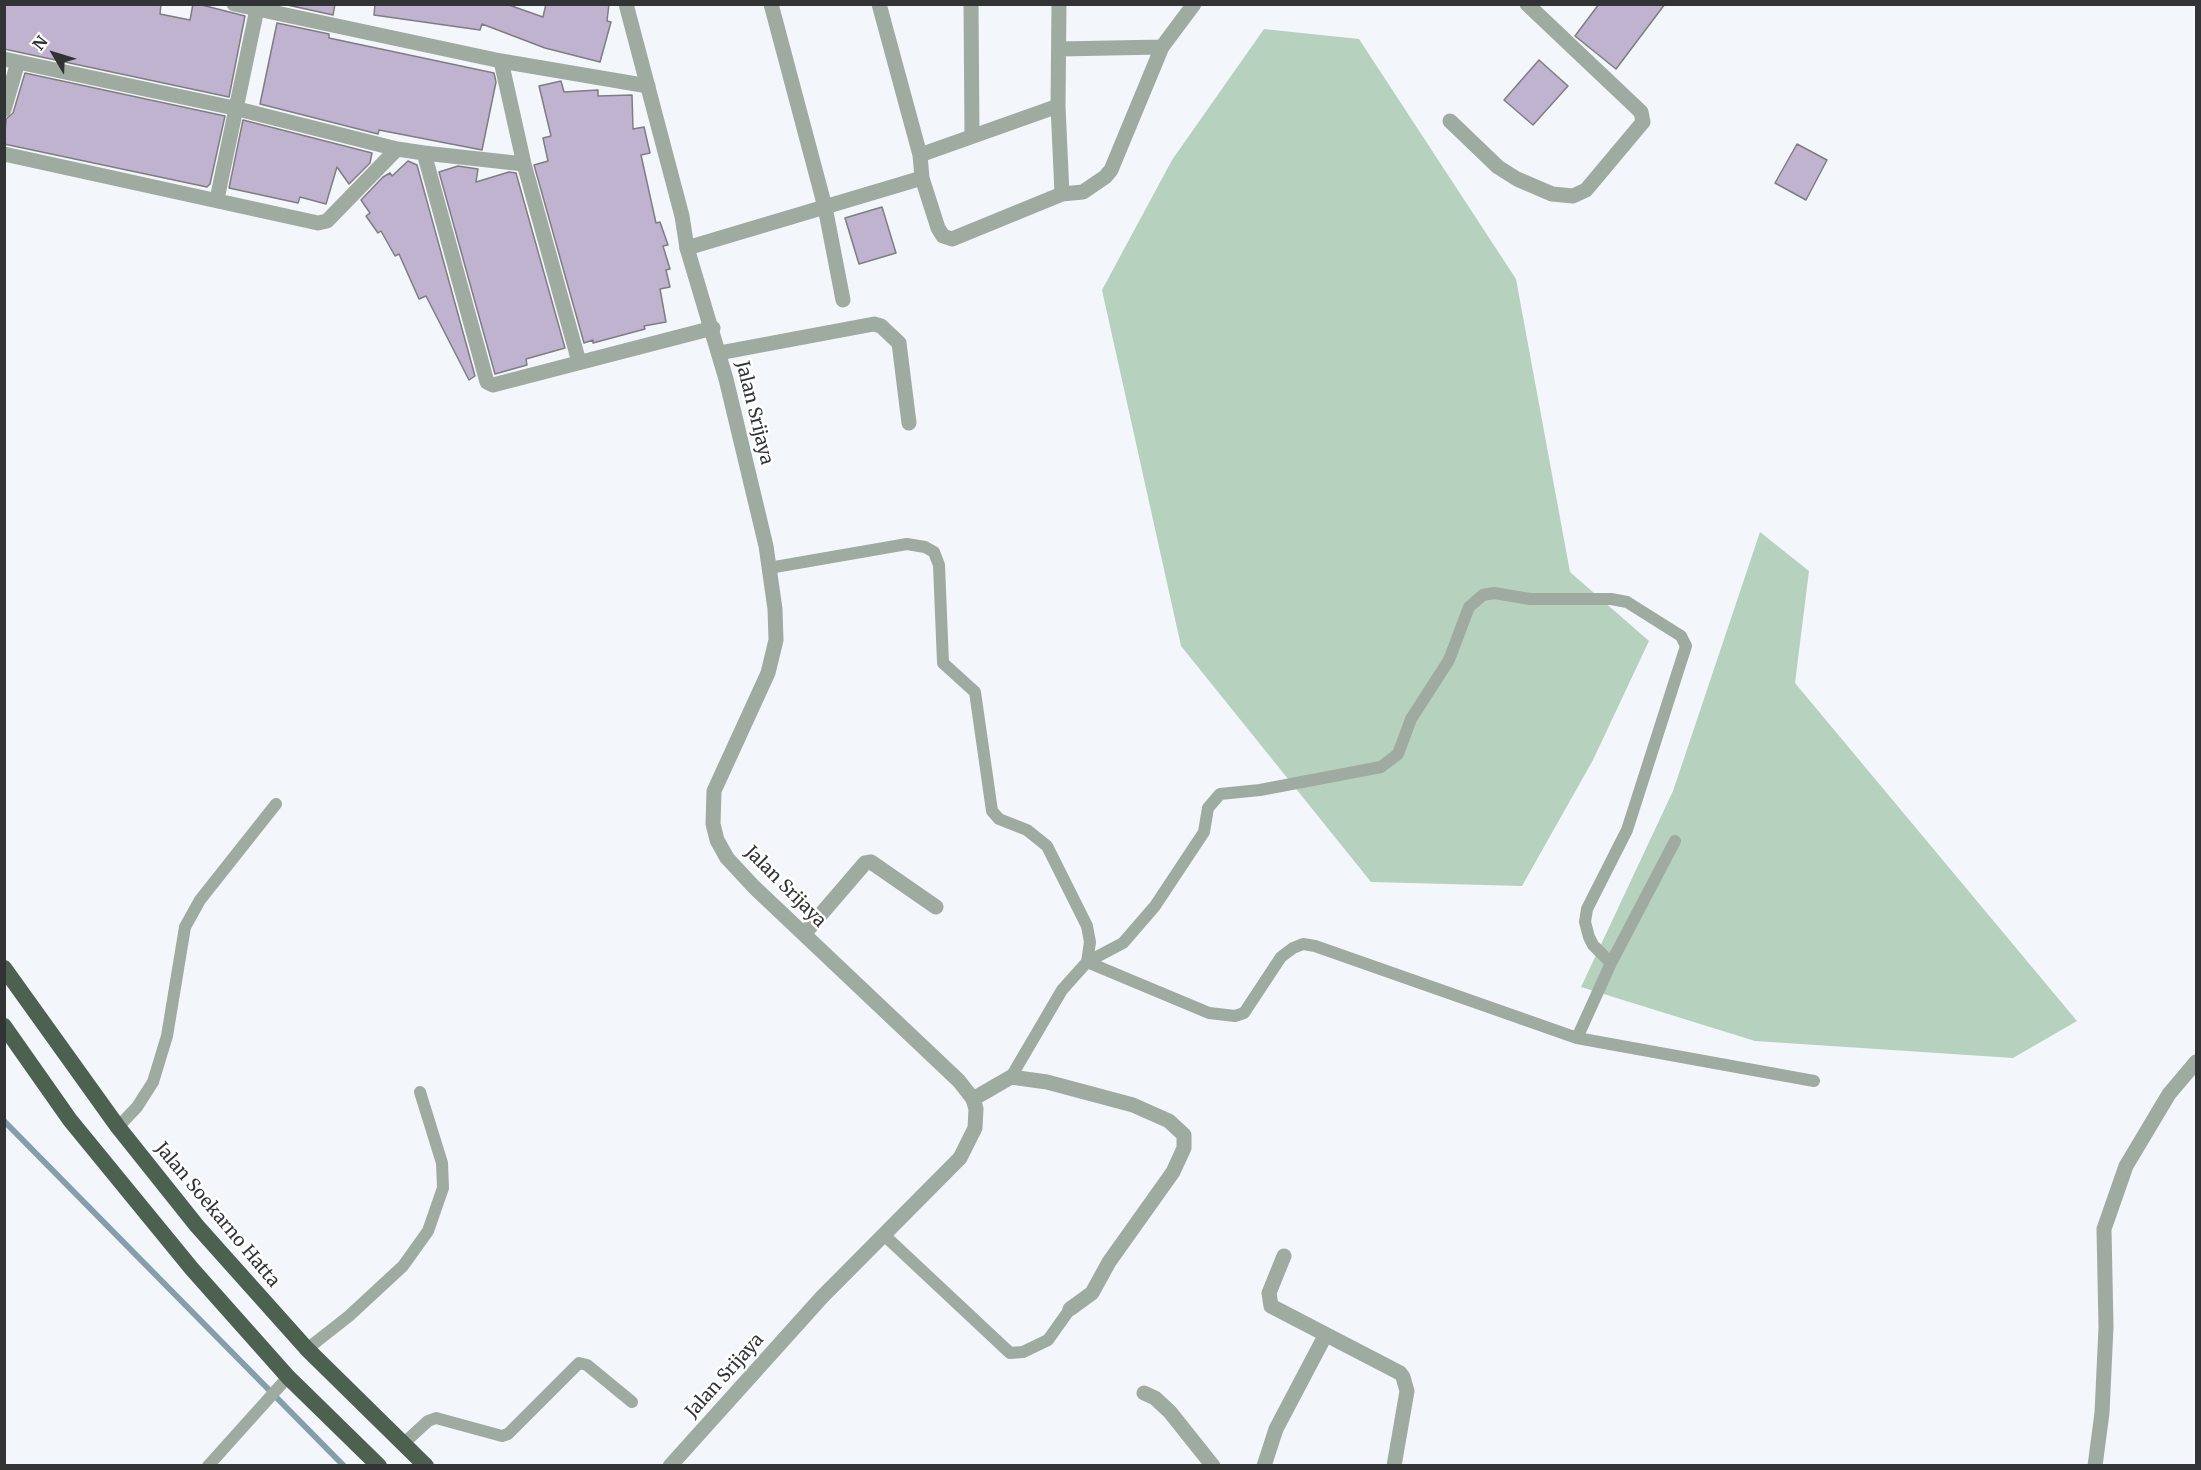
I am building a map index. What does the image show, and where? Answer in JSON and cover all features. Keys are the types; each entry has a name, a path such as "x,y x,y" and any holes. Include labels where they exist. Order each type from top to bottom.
{"highway":[{"name":"Jalan Soekarno Hatta","path":"4,969 118,1127 197,1226 307,1349 426,1466"},
{"path":"4,1026 70,1120 283,1383 379,1466"}],"street":[{"path":"234,4 258,7 501,61 648,86"},
{"name":"Jalan Srijaya","path":"626,4 682,216 687,248 719,352 769,568 775,609 776,640 768,673 714,791 713,824 717,840 727,858 959,1081 973,1099 976,1109 975,1128 960,1158 822,1297 670,1466"},
{"path":"771,4 825,207 843,300"},
{"path":"879,4 920,155 922,178 938,228 947,238 1062,194 1083,192 1111,170 1162,47 1194,4"},
{"path":"971,4 972,136"},
{"path":"1059,4 1058,106 1062,194"},
{"path":"1450,121 1498,167 1517,179 1552,194 1573,196 1587,190 1643,122 1641,112 1527,4"},
{"path":"217,199 234,108 258,7"},
{"path":"1059,50 1162,47"},
{"path":"4,110 11,60 234,108 397,149 524,164"},
{"path":"501,61 524,164 579,362"},
{"path":"920,155 1058,106"},
{"path":"4,154 323,222 397,149"},
{"path":"424,153 488,382 496,385 713,328"},
{"path":"687,248 922,178"},
{"path":"719,352 874,324 881,326 899,343 909,423"},
{"path":"804,934 865,863 871,862 936,907"},
{"path":"2095,1466 2102,1413 2106,1327 2104,1229 2126,1166 2169,1094 2196,1062"},
{"path":"973,1099 1011,1077 1047,1082 1132,1105 1169,1121 1184,1135 1184,1148 1173,1172 1109,1262 1092,1293 1070,1309"},
{"path":"1284,1256 1269,1293 1269,1303 1325,1336 1400,1373 1403,1377 1407,1391 1394,1466"},
{"path":"1264,1466 1276,1429 1325,1336"},
{"path":"1144,1393 1155,1398 1170,1412 1213,1466"}],"lane":[{"path":"769,568 907,544 924,547 934,552 939,565 943,663 975,692 992,811 1005,823 1028,830 1047,846 1087,926 1090,942 1087,962"},
{"path":"1011,1077 1062,990 1087,962 1112,950 1137,929 1204,832 1208,808 1220,794 1260,790 1381,767 1398,754 1411,719 1449,660 1469,607 1475,599 1494,593 1530,599 1611,599 1627,602 1681,636 1686,646 1627,830 1587,909 1586,922 1589,937 1593,945 1611,963"},
{"path":"118,1127 137,1107 153,1082 167,1036 185,927 200,900 276,804"},
{"path":"1577,1038 1611,963 1675,842"},
{"path":"1087,962 1209,1013 1235,1016 1244,1013 1281,957 1303,944 1315,946 1577,1038 1814,1081"},
{"path":"307,1349 403,1266 428,1231 443,1188 442,1163 420,1092"},
{"path":"884,1235 1010,1353 1023,1352 1048,1340 1070,1309"},
{"path":"403,1444 428,1421 436,1418 502,1436 508,1434 579,1363 586,1365 632,1402"},
{"path":"208,1466 283,1383"}],"green space":[{"path":"1264,29 1359,39 1516,279 1570,572 1649,641 1593,760 1522,886 1371,882 1181,646 1102,290 1172,160"},
{"path":"1760,532 1809,571 1795,683 2077,1021 2013,1058 1755,1041 1581,987 1673,791"}],"building":[{"path":"4,4 161,4 160,14 190,20 193,4 198,4 245,16 229,97 4,49"},
{"path":"283,4 335,4 333,15"},
{"path":"375,4 506,4 543,17 546,4 609,4 607,21 611,22 600,62 545,48 482,24 480,30 374,15"},
{"path":"1599,4 1665,4 1616,69 1575,36"},
{"path":"277,23 329,34 329,38 494,73 496,82 482,150 379,130 378,134 260,104"},
{"path":"1539,60 1568,86 1533,125 1504,100"},
{"path":"25,73 225,116 210,184 207,187 4,144 6,119 13,113"},
{"path":"561,81 564,92 598,90 598,96 632,95 633,129 644,127 650,153 641,155 656,223 660,222 668,245 663,246 670,269 666,270 670,287 660,289 666,322 644,326 645,329 593,343 593,340 584,343 534,165 548,161 543,138 551,136 539,86"},
{"path":"243,120 372,153 370,163 349,184 337,167 326,204 300,197 298,203 229,188"},
{"path":"1797,144 1827,160 1806,200 1775,183"},
{"path":"408,161 417,165 475,376 469,380 426,296 419,299 399,254 395,256 381,231 378,233 366,216 370,213 361,200 383,177 390,173 392,176"},
{"path":"458,166 478,169 476,182 509,172 516,173 565,348 526,359 527,365 495,374 439,172"},
{"path":"882,207 896,253 859,264 845,218"}],"waterway":[{"path":"4,1121 344,1466"}]}
